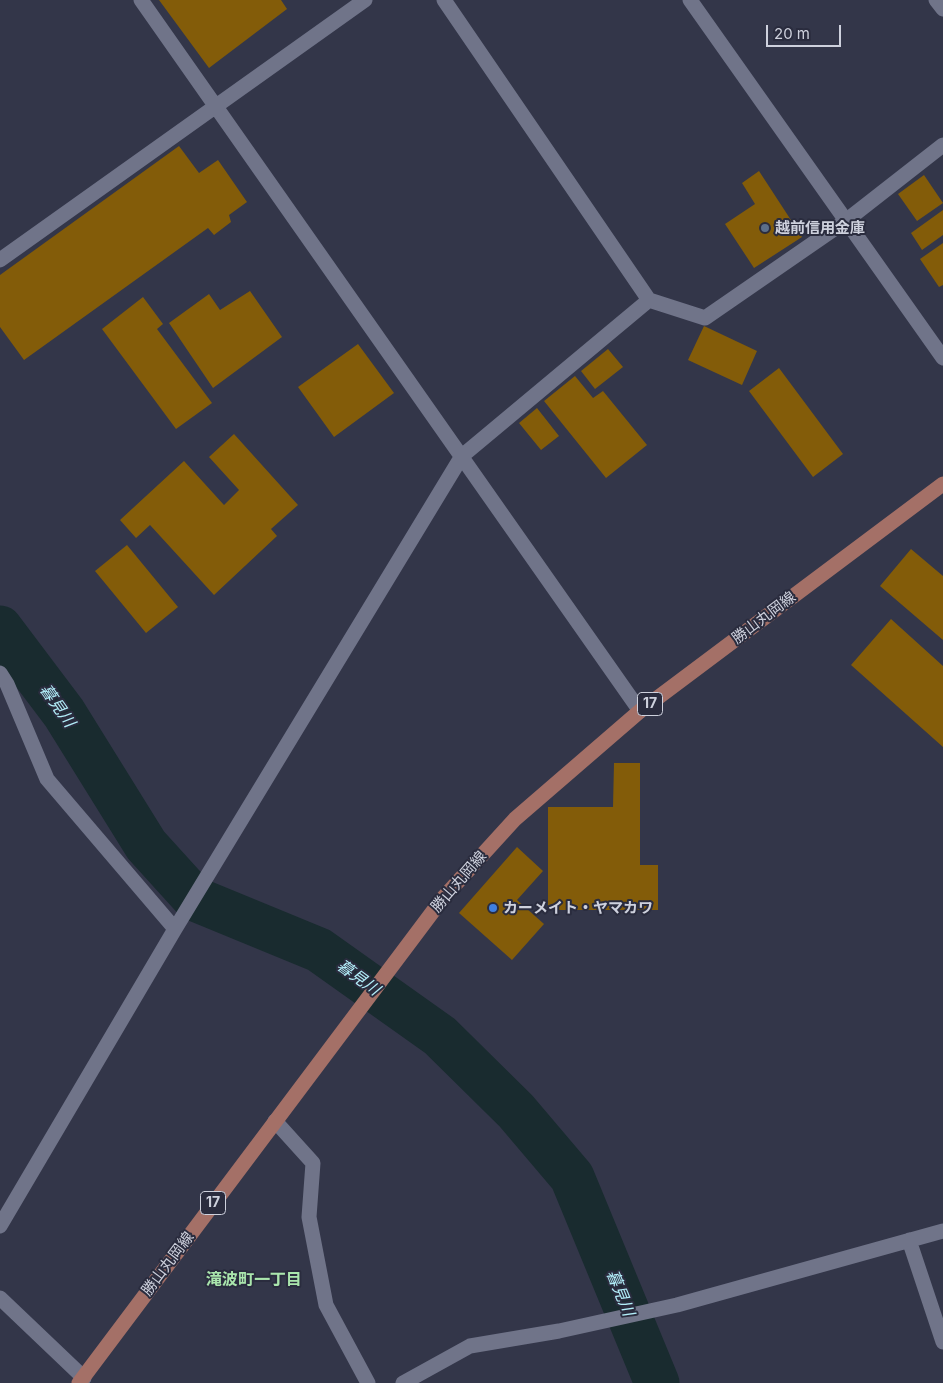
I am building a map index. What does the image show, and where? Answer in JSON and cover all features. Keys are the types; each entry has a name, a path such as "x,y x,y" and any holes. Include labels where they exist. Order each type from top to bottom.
{"main road":[{"name":"勝山丸岡線","path":"82,1380 442,898 515,819 640,711 943,484"}],"street":[{"path":"142,0 640,711"},
{"path":"0,260 365,0"},
{"path":"444,0 649,300 705,318 847,220 943,145"},
{"path":"690,0 943,358"},
{"path":"936,0 943,9"},
{"path":"0,1226 178,922 462,456 649,300"},
{"path":"2,683 47,779 178,922"},
{"path":"275,1121 313,1163 309,1217 326,1305 368,1383"},
{"path":"403,1383 470,1346 559,1331 677,1305 943,1231"},
{"path":"909,1240 943,1342"},
{"path":"0,1298 82,1380"}],"building":[{"path":"159,0 281,0 287,9 209,68"},
{"path":"179,146 199,173 218,160 247,202 229,215 231,222 214,235 208,228 24,360 0,327 0,275"},
{"path":"759,171 802,237 754,268 725,224 755,204 742,183"},
{"path":"924,175 943,203 917,221 898,194"},
{"path":"943,210 943,235 922,250 911,233"},
{"path":"943,243 943,285 939,287 920,259"},
{"path":"250,291 282,337 213,388 169,323 209,294 220,310"},
{"path":"143,297 163,324 157,329 212,403 176,429 102,329"},
{"path":"704,326 757,351 742,385 688,360"},
{"path":"358,344 394,393 334,437 298,387"},
{"path":"608,349 623,367 595,389 581,371"},
{"path":"779,368 843,454 813,477 749,391"},
{"path":"575,376 593,398 603,391 647,445 606,478 544,401"},
{"path":"537,408 559,436 541,450 519,423"},
{"path":"234,434 298,505 271,529 277,536 214,595 150,525 136,538 120,520 184,461 224,505 239,490 209,457"},
{"path":"127,545 178,607 146,633 95,571"},
{"path":"911,549 943,576 943,640 880,586"},
{"path":"891,619 943,666 943,747 851,665"},
{"path":"614,763 640,763 640,865 658,865 658,910 548,910 548,807 613,807"},
{"path":"517,847 543,871 517,900 544,924 512,960 459,913"}],"waterway":[{"name":"暮見川","path":"0,628 64,713 146,845 195,899 319,950 440,1036 516,1111 572,1177 657,1383"}],"place":[{"name":"越前信用金庫","path":"765,228"},
{"name":"カーメイト・ヤマカワ","path":"493,908"}],"district":[{"name":"滝波町一丁目","path":"254,1280"}]}
